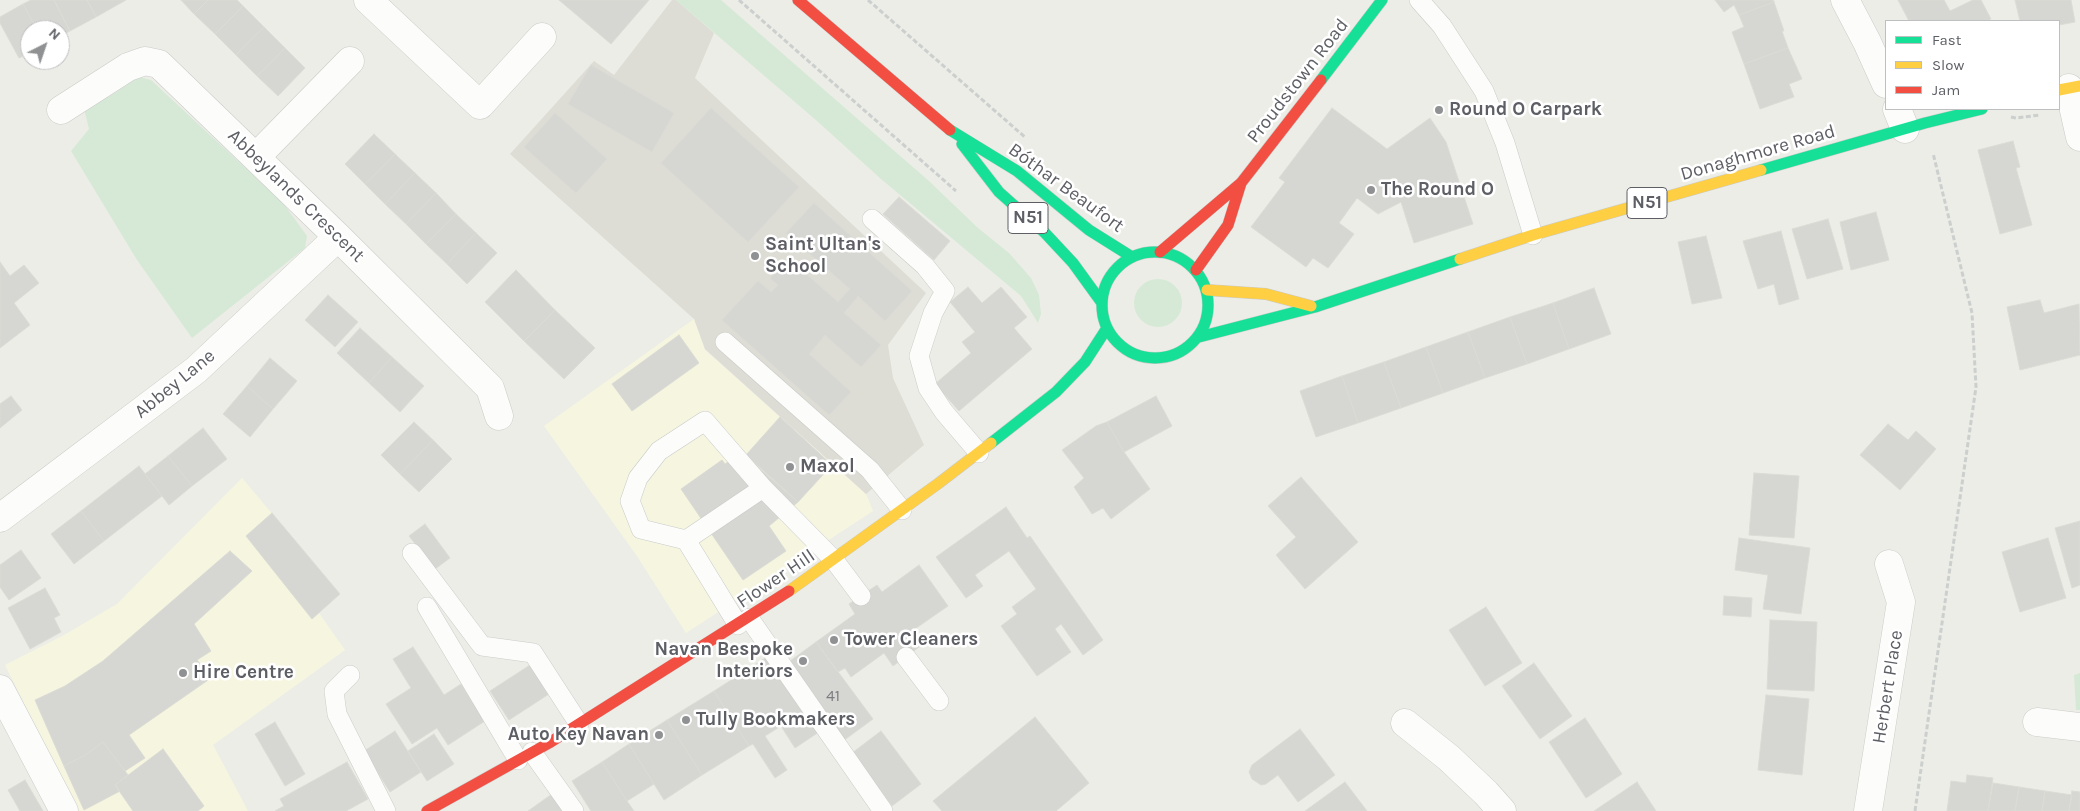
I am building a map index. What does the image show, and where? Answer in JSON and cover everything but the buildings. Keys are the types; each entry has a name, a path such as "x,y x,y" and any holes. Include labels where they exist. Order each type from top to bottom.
{"main road":[{"name":"Bóthar Beaufort","path":"798,0 953,133 1017,171 1089,230 1132,257"},
{"name":"Proudstown Road","path":"1160,252 1241,183 1382,0"},
{"name":"Donaghmore Road","path":"1199,336 1315,307 1534,235 1909,120 1975,110"},
{"name":"Bóthar Beaufort","path":"953,133 999,192 1045,233 1073,263 1102,303"},
{"name":"Proudstown Road","path":"1196,270 1228,225 1241,183"},
{"name":"N51","path":"1151,251 1173,254 1196,270 1207,290 1209,308 1206,323 1199,336 1181,352 1169,357 1151,358 1133,354 1114,339 1107,328 1102,303 1104,289 1110,276 1120,265 1132,257 1151,251"},
{"path":"1207,290 1266,294 1315,307"},
{"name":"Flower Hill","path":"427,811 579,724 743,621 834,560 979,453 1056,392 1085,362 1107,328"}],"street":[{"path":"368,0 480,105 542,37"},
{"path":"1845,0 1885,82"},
{"name":"Abbeylands Crescent","path":"61,110 128,67 145,61 159,64 338,237 490,388 499,416"},
{"path":"256,157 350,61"},
{"path":"2069,88 2080,137"},
{"name":"Abbey Lane","path":"0,518 196,370 338,237"},
{"name":"Herbert Place","path":"1868,811 1901,602 1889,564"},
{"path":"0,689 64,811"},
{"path":"2037,722 2080,727"},
{"path":"1405,723 1449,758 1502,811"}],"lane":[{"path":"1419,0 1442,26 1484,91 1505,143 1534,235"},
{"path":"872,219 925,266 945,291 933,313 919,356 928,388 944,412 979,453"},
{"path":"726,342 870,470 902,510"},
{"path":"861,596 834,560 763,488 704,421 659,451 638,478 630,501 641,529 686,540 882,811"},
{"path":"686,540 763,488"},
{"path":"412,553 482,646 532,653 579,724"},
{"path":"427,607 525,756 574,811"},
{"path":"906,657 939,701"},
{"path":"350,675 334,691 337,714 386,811"}],"path":[{"path":"739,0 958,193"},
{"path":"868,0 1022,134"},
{"path":"1909,120 1972,313 1976,386 1915,811"}],"shaded area":[{"name":"Saint Ultan's School","path":"672,0 676,0 714,33 695,78 926,293 888,345 893,378 924,445 866,494 705,349 694,319 510,154 594,61 614,75"},
{"path":"676,0 721,0 929,181 978,228 1009,253 1031,278 1039,295 1041,314 1038,323 1021,296 881,179 817,121"},
{"path":"139,77 151,80 283,203 307,236 305,248 192,338 137,260 71,151 89,129 84,109 110,96"},
{"path":"1153,279 1163,279 1175,286 1182,298 1182,308 1175,320 1163,327 1153,327 1145,323 1138,316 1134,308 1134,298 1138,290 1145,283"},
{"path":"694,319 705,350 866,494 873,511 686,633 637,556 544,426"},
{"path":"242,478 340,594 319,613 345,650 213,745 248,811 78,811 5,665 64,635 117,604"},
{"path":"2080,673 2080,710 2076,710 2074,675"}],"traffic: fast":[{"path":"1321,80 1382,0"},
{"path":"1761,170 1925,123 1978,110"},
{"path":"950,130 1017,171 1089,230 1132,257"},
{"path":"962,144 999,192 1045,233 1073,263 1102,303"},
{"path":"1155,252 1175,256 1193,267 1204,285 1208,305 1204,325 1193,343 1175,354 1155,358 1135,354 1117,343 1106,325 1102,305 1106,285 1117,267 1135,256 1155,252"},
{"path":"1199,337 1315,307 1460,259"},
{"path":"991,443 1056,392 1085,362 1107,328"}],"traffic: slow":[{"path":"2060,90 2080,86"},
{"path":"1460,259 1533,235 1761,170"},
{"path":"1207,290 1266,294 1311,306"},
{"path":"789,591 939,483 991,443"}],"traffic: jam":[{"path":"798,0 950,130"},
{"path":"1160,252 1241,183 1321,80"},
{"path":"1196,270 1228,225 1241,183"},
{"path":"427,811 549,743 789,591"}],"place":[{"name":"Round O Carpark","path":"1439,110"},
{"name":"The Round O","path":"1371,190"},
{"name":"Saint Ultan's School","path":"755,256"},
{"name":"Maxol","path":"790,467"},
{"name":"Tower Cleaners","path":"834,640"},
{"name":"Navan Bespoke Interiors","path":"803,661"},
{"name":"Hire Centre","path":"183,673"},
{"name":"Tully Bookmakers","path":"686,720"},
{"name":"Auto Key Navan","path":"659,735"}]}
